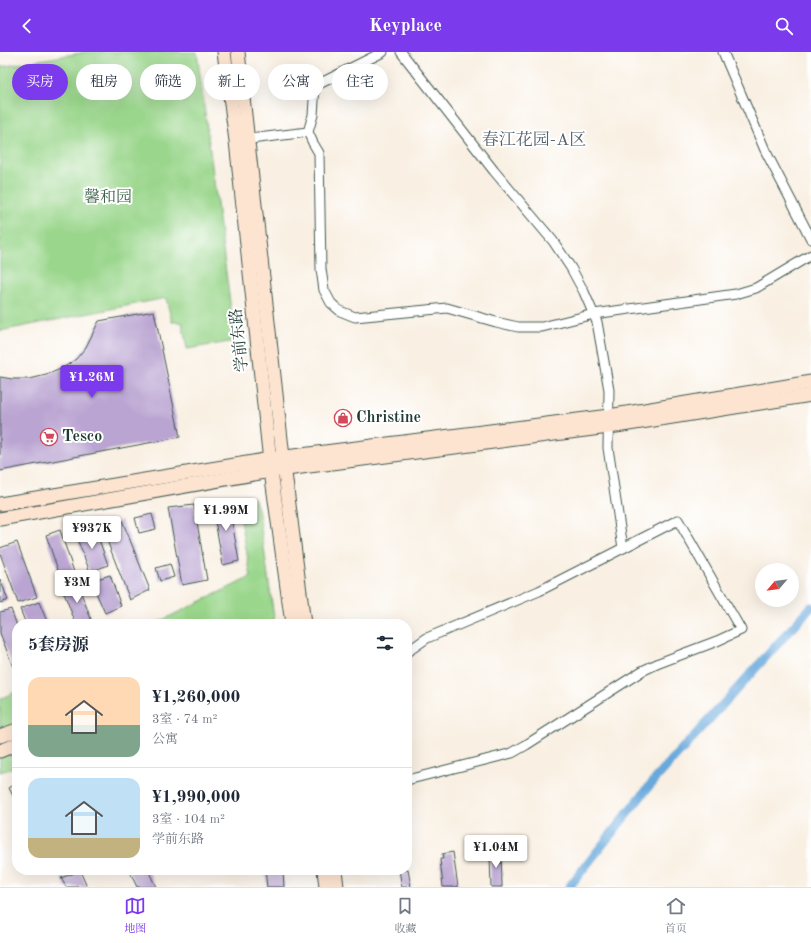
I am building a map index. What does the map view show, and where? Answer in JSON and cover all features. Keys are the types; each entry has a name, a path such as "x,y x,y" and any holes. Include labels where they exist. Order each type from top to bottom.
{"street":[{"name":"学前东路","path":"224,52 241,140 303,619"},
{"name":"学前东路","path":"238,52 241,140 270,465 291,619"},
{"path":"384,52 316,86 313,115 308,132 319,153 321,269 324,290 331,303 340,311 355,317 447,308 496,322 518,326 542,326 594,314 736,294 756,288 811,255"},
{"path":"401,52 494,171 553,241 571,268 594,314 597,322 609,390 608,448 623,548"},
{"path":"723,52 765,150 811,239"},
{"path":"241,140 308,132"},
{"path":"609,422 811,382"},
{"path":"0,504 284,463 811,395"},
{"path":"0,519 270,465"},
{"path":"412,648 427,638 539,591 678,520 741,630 717,641 653,665 512,753 412,779"},
{"path":"0,736 12,732"},
{"path":"0,751 12,746"},
{"path":"325,875 326,887"},
{"path":"336,875 337,887"}],"green space":[{"name":"馨和园","path":"86,52 197,52 235,341 187,349 182,322 172,322 166,298 0,331 0,67 12,65 12,100 68,100 68,64 17,64"},
{"path":"248,496 254,498 258,508 274,619 164,619 251,577 237,497"},
{"path":"12,693 12,768 0,772 0,699"}],"building":[{"path":"154,311 180,437 0,471 0,377 30,379 46,375 63,368 76,359 86,347 99,321"},
{"path":"228,500 239,561 223,565 212,504"},
{"path":"194,505 207,580 182,585 168,508"},
{"path":"152,514 156,529 139,533 135,518"},
{"path":"122,520 150,590 130,600 103,530"},
{"path":"95,528 108,565 90,572 76,536"},
{"path":"60,530 75,575 61,579 46,535"},
{"path":"17,542 37,597 18,603 0,553 0,548"},
{"path":"170,564 174,577 160,581 156,568"},
{"path":"110,575 121,606 105,613 91,581"},
{"path":"0,579 8,600 0,603"},
{"path":"77,582 91,619 74,619 62,588"},
{"path":"39,602 46,619 24,619 20,609"},
{"path":"11,609 15,619 12,619 12,664 0,633 0,612"},
{"path":"12,786 12,794 9,788"},
{"path":"501,848 502,887 491,887 490,857 493,857 492,850"},
{"path":"453,852 458,887 443,887 440,859 443,859 442,854"},
{"path":"69,875 82,875 87,887 66,887 61,878"},
{"path":"131,875 150,875 156,887 137,887"},
{"path":"266,875 283,875 284,887 267,887"},
{"path":"400,875 409,875 411,887 402,887"}],"waterway":[{"path":"569,887 650,785 811,607"}],"place":[{"name":"Christine","path":"343,418"},
{"name":"Tesco","path":"49,437"}],"district":[{"name":"春江花园-A区","path":"534,140"}]}
